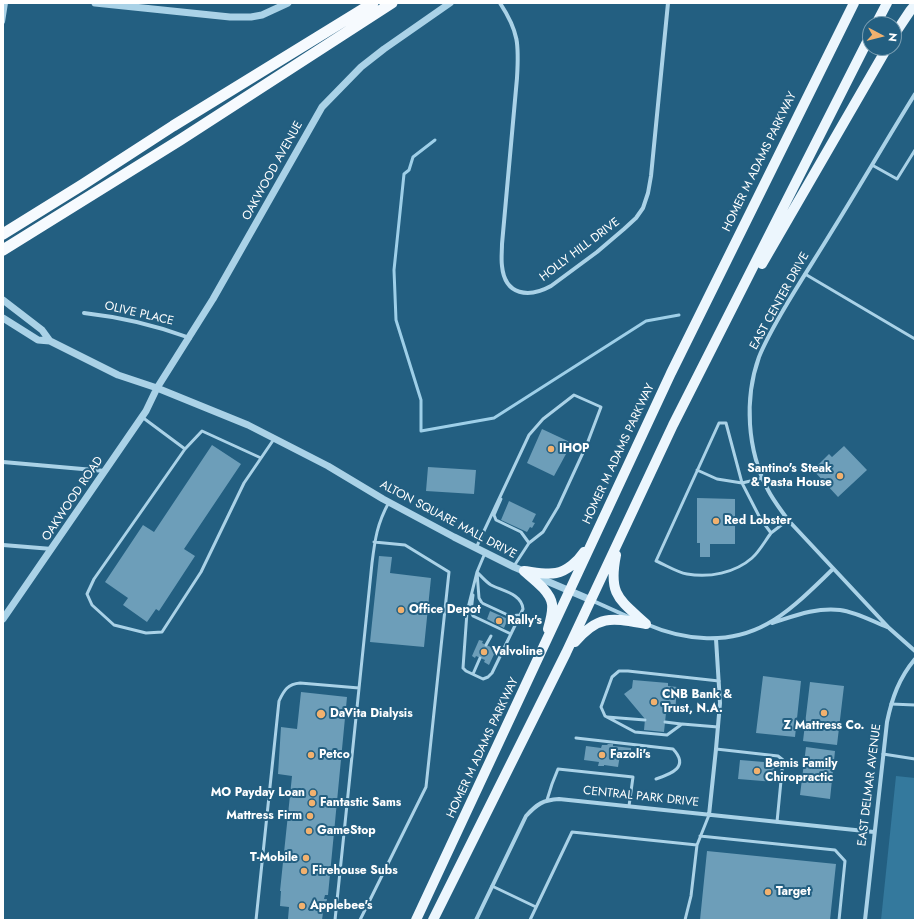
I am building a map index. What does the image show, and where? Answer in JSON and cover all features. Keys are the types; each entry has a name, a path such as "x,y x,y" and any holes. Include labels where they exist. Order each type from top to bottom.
{"highway":[{"path":"3,234 373,3"},
{"path":"3,250 180,140 392,3"}],"main road":[{"name":"HOMER M ADAMS PARKWAY","path":"416,920 671,373 854,3"},
{"path":"880,16 887,3"},
{"path":"902,23 915,5"},
{"path":"433,920 566,653 673,425 862,52"},
{"path":"673,425 757,272 882,56"},
{"path":"524,571 556,573 571,566 581,558 598,532"},
{"path":"619,540 613,584 616,594 646,624"},
{"path":"524,571 540,585 548,595 552,604 544,648"},
{"path":"566,653 582,634 596,623 606,619 646,624"}],"street":[{"path":"3,22 6,3"},
{"path":"95,3 126,5 230,17 251,17 262,15 272,12 288,3"},
{"path":"272,3 272,12"},
{"name":"OAKWOOD AVENUE","path":"158,388 213,299 322,107 361,67 450,3"},
{"name":"HOLLY HILL DRIVE","path":"500,3 514,30 517,39 518,53 502,244 502,266 508,284 514,290 528,294 551,286 624,229 636,218 643,208 648,193 651,176 668,3"},
{"name":"EAST CENTER DRIVE","path":"915,94 766,340 753,380 750,401 750,418 754,450 763,478 772,497 788,520 833,569 889,628 915,651"},
{"name":"ALTON SQUARE MALL DRIVE","path":"3,300 42,330 50,341"},
{"name":"OLIVE PLACE","path":"84,313 135,321 190,338"},
{"name":"ALTON SQUARE MALL DRIVE","path":"3,318 38,340 50,341 118,375 158,388 248,425 328,466 389,502 485,553 646,624 673,634 688,637 716,639 733,637 768,624 792,606 833,569"},
{"name":"OAKWOOD ROAD","path":"3,619 142,417 158,388"},
{"path":"3,462 105,471"},
{"path":"3,545 52,549"},
{"path":"768,624 796,615 826,610 840,610 852,613 889,628"},
{"path":"708,815 718,728 719,681 716,639"},
{"name":"EAST DELMAR AVENUE","path":"865,920 883,754 890,704 901,678 915,659"},
{"name":"CENTRAL PARK DRIVE","path":"547,800 559,799 874,832"},
{"path":"476,920 526,816 536,805 547,800"}],"lane":[{"path":"872,165 897,180 915,150"},
{"path":"805,274 915,339"},
{"path":"476,548 529,435 543,419 574,395 601,407 587,444 558,507 544,532 529,543 514,567"},
{"path":"142,417 185,449"},
{"path":"771,534 760,518 742,483 726,423 719,423 656,561 687,574 706,575 721,573 738,568 753,557 771,534 788,520"},
{"path":"261,458 202,431 185,449 94,578 87,594 92,605 114,625 146,633 162,632 201,572 244,483 261,458 274,438"},
{"path":"697,470 716,479 742,483 763,478"},
{"path":"502,492 499,505 494,515 496,520 521,532 529,543"},
{"path":"335,920 374,542 381,517 389,502"},
{"path":"360,920 426,787 449,572 405,545 374,542"},
{"path":"477,572 491,585 519,598 523,603 523,609 492,673 483,679 466,671 463,668 463,662 466,612 477,572 485,553"},
{"path":"477,572 479,598 482,603 510,616 520,615"},
{"path":"474,584 471,611 473,616 511,634"},
{"path":"486,645 491,636"},
{"path":"473,674 480,658"},
{"path":"682,724 667,735 635,732 606,716 601,707 612,677 619,671 628,671 719,681"},
{"path":"256,920 279,701 286,688 293,684 300,683 359,688"},
{"path":"890,704 915,705"},
{"path":"606,716 645,720"},
{"path":"665,722 718,728"},
{"path":"576,738 673,749 678,754 678,768 674,773 656,779"},
{"path":"716,749 778,756 783,760 777,822"},
{"path":"883,754 915,759"},
{"path":"547,800 558,769 633,777 629,806"},
{"path":"685,920 691,896 697,845 708,815"},
{"path":"530,920 572,832 697,845"},
{"path":"700,836 835,850 845,861 840,920"},
{"path":"492,886 536,907"}],"shaded area":[{"path":"896,776 915,778 915,920 881,920"}],"building":[{"name":"IHOP","path":"542,429 572,443 554,476 527,463"},
{"path":"212,445 241,464 184,549 195,556 159,611 156,609 147,622 123,605 128,598 105,582 143,525 154,532"},
{"name":"Santino's Steak & Pasta House","path":"844,446 867,470 838,497 813,470 829,454 832,457"},
{"path":"428,467 476,470 474,494 426,491"},
{"name":"Red Lobster","path":"697,498 735,499 735,544 710,544 710,557 700,557 700,543 697,543"},
{"path":"509,501 536,514 532,522 535,523 527,532 501,520"},
{"name":"Office Depot","path":"379,556 392,557 390,573 431,578 424,647 370,642"},
{"name":"Rally's","path":"490,611 508,619 504,628 487,619"},
{"name":"Valvoline","path":"479,640 483,641 482,643 486,645 497,648 489,665 484,662 485,660 472,656"},
{"path":"763,676 801,681 795,737 756,733"},
{"name":"CNB Bank & Trust, N.A.","path":"633,680 668,683 668,686 677,687 675,713 666,713 664,732 644,730 645,719 624,694 632,688"},
{"name":"Z Mattress Co.","path":"810,682 844,686 837,745 803,741"},
{"path":"301,692 347,697 328,895 325,895 324,899 327,899 326,905 324,905 322,920 288,919 289,907 280,906 280,891 292,776 278,774 281,727 297,729"},
{"name":"Fazoli's","path":"608,744 631,748 631,756 620,755 618,767 604,765 598,766 599,762 584,760 586,746 601,748 602,745"},
{"path":"806,747 835,751 830,799 800,795"},
{"name":"Bemis Family Chiropractic","path":"740,760 776,763 775,782 738,779"},
{"name":"Target","path":"707,851 836,864 830,920 700,920"}],"waterway":[{"path":"435,140 413,157 409,170 404,174 394,270 396,320 421,400 421,431 494,418 646,321 679,315"}],"place":[{"name":"IHOP","path":"551,449"},
{"name":"Santino's Steak & Pasta House","path":"840,476"},
{"name":"Red Lobster","path":"716,521"},
{"name":"Office Depot","path":"401,610"},
{"name":"Rally's","path":"499,621"},
{"name":"Valvoline","path":"484,652"},
{"name":"CNB Bank & Trust, N.A.","path":"654,702"},
{"name":"Z Mattress Co.","path":"824,713"},
{"name":"DaVita Dialysis","path":"321,714"},
{"name":"Petco","path":"311,755"},
{"name":"Fazoli's","path":"602,755"},
{"name":"Bemis Family Chiropractic","path":"757,771"},
{"name":"MO Payday Loan","path":"313,793"},
{"name":"Fantastic Sams","path":"312,803"},
{"name":"Mattress Firm","path":"310,816"},
{"name":"GameStop","path":"309,831"},
{"name":"T-Mobile","path":"306,858"},
{"name":"Firehouse Subs","path":"304,871"},
{"name":"Target","path":"768,892"},
{"name":"Applebee's","path":"302,906"}]}
